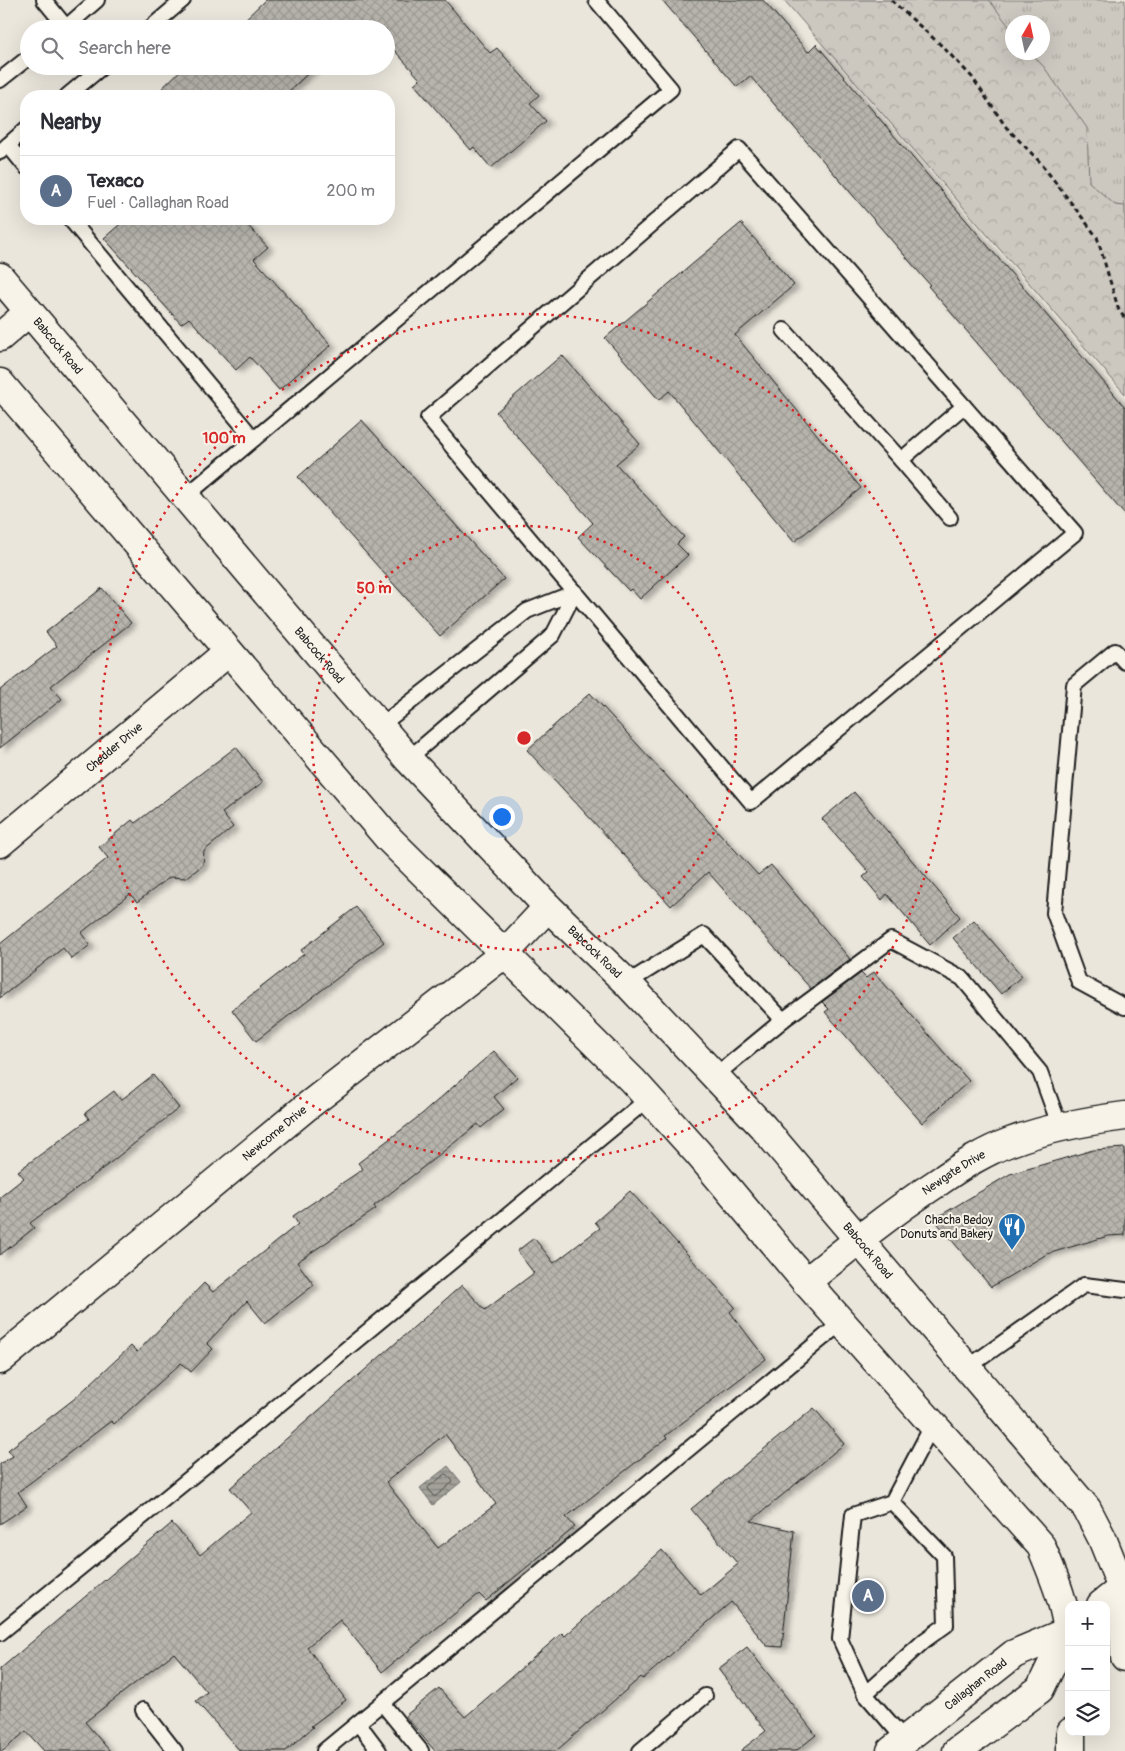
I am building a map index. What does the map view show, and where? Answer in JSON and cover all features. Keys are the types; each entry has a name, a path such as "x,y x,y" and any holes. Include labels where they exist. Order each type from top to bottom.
{"main road":[{"name":"Babcock Road","path":"0,277 408,758 548,907 627,983 763,1127 1086,1509 1102,1538 1124,1586 1125,1657"},
{"path":"0,337 29,312"},
{"path":"0,383 388,838 633,1081 704,1160 806,1282 1041,1546 1056,1583 1065,1616"},
{"name":"Chedder Drive","path":"0,842 228,652"},
{"name":"Newcome Drive","path":"0,1360 305,1108 504,954 548,907"},
{"name":"Newgate Drive","path":"806,1282 858,1240 922,1193 973,1159 1010,1142 1060,1127 1090,1120 1125,1116"},
{"path":"1106,1601 1124,1586"},
{"name":"Callaghan Road","path":"898,1746 1014,1654 1065,1633"},
{"path":"957,1751 1040,1689 1065,1639"},
{"path":"1071,1736 1071,1751"}],"lane":[{"path":"44,0 59,20"},
{"path":"74,20 97,0"},
{"path":"159,20 183,0"},
{"path":"185,497 671,89 596,0"},
{"path":"0,80 20,64"},
{"path":"74,90 92,75"},
{"path":"20,135 4,149 20,162"},
{"path":"739,149 1075,533 751,802 575,592 428,418 739,149"},
{"path":"75,225 254,439"},
{"path":"784,330 901,460 950,518"},
{"path":"901,460 964,406"},
{"path":"380,726 527,611 575,592"},
{"path":"408,758 553,635 575,592"},
{"path":"1125,662 1115,651 1074,685 1054,913 1079,982 1125,1007"},
{"path":"627,983 704,935 783,1020"},
{"path":"715,1076 783,1020 891,940 962,978 1040,1072 1060,1127"},
{"path":"0,1633 648,1099"},
{"path":"967,1368 1084,1285 1125,1290"},
{"path":"324,1751 842,1322"},
{"path":"898,1746 865,1694 840,1639 854,1516 892,1502 933,1424"},
{"path":"865,1694 925,1640 946,1625 944,1556 892,1502"},
{"path":"640,1751 705,1696"},
{"path":"382,1703 421,1751"},
{"path":"143,1710 175,1751"},
{"path":"358,1723 378,1751"}],"path":[{"path":"891,0 942,46 972,77 1006,127 1040,162 1097,237 1119,311 1125,318"}],"green space":[{"path":"784,0 989,0 1005,21 1005,60 1038,60 1044,67 1087,128 1089,182 1115,205 1125,206 1125,394"},
{"path":"840,0 1125,0 1125,334"}],"water":[{"path":"448,1466 461,1482 433,1505 420,1488"}],"building":[{"path":"265,0 445,0 490,53 497,48 539,95 530,103 546,121 491,168 474,147 471,150 414,84 420,79 395,51 395,20 244,20"},
{"path":"662,0 763,0 808,52 816,44 1125,407 1125,515 750,76 737,87"},
{"path":"176,75 306,75 290,90 160,90"},
{"path":"741,223 794,285 735,335 861,488 794,542 669,391 659,400 605,338"},
{"path":"119,225 248,225 268,247 254,259 331,345 279,390 250,357 236,370 189,318 181,324 104,238"},
{"path":"562,355 640,444 616,464 684,537 677,544 688,555 640,599 631,589 629,591 578,537 593,523 496,412"},
{"path":"362,420 504,579 440,636 298,477"},
{"path":"102,588 131,623 51,686 62,699 0,748 0,690 57,646 46,632"},
{"path":"590,693 758,875 771,865 850,959 811,989 708,872 671,906 527,750"},
{"path":"236,747 263,782 222,813 233,827 204,851 203,865 186,878 170,877 137,902 130,894 81,933 90,945 72,959 63,948 0,998 0,944 108,858 99,847 132,820 135,823"},
{"path":"854,792 960,917 930,945 887,894 882,900 863,877 869,872 822,819"},
{"path":"356,907 384,942 256,1041 232,1010 304,954 301,950"},
{"path":"974,920 1022,976 1001,994 953,938"},
{"path":"874,972 969,1081 922,1123 825,1012 829,1009 822,1002 861,973 866,978"},
{"path":"494,1051 517,1077 494,1097 504,1109 481,1128 478,1124 374,1206 376,1209 297,1262 314,1285 265,1323 247,1301 207,1343 213,1349 191,1372 181,1363 114,1424 111,1421 18,1492 27,1506 0,1524 0,1464 13,1456 8,1450 74,1399 131,1346 137,1352 204,1283 213,1292 298,1224 293,1216 363,1169 358,1163 422,1114"},
{"path":"153,1075 179,1108 30,1223 34,1228 0,1255 0,1197 24,1178 18,1171 89,1119 85,1113 114,1091 121,1100"},
{"path":"1125,1148 1125,1235 1108,1236 1047,1254 991,1287 934,1219 1010,1174 1093,1150"},
{"path":"630,1191 735,1307 730,1312 766,1359 665,1436 667,1438 566,1517 575,1527 486,1601 479,1594 382,1672 340,1620 307,1647 346,1700 311,1726 313,1727 286,1751 240,1751 196,1701 207,1692 174,1653 85,1722 110,1751 44,1751 26,1731 3,1751 0,1751 0,1669 172,1523 200,1555 251,1512 230,1488 462,1285 485,1310 534,1273 517,1251 534,1238 554,1263 600,1228 595,1222","holes":["445,1434 496,1504 438,1548 386,1482"]},
{"path":"814,1408 844,1444 751,1521 794,1531 782,1647 767,1646 731,1602 643,1679 641,1677 556,1751 435,1751 405,1716 439,1688 465,1717 562,1633 565,1636 662,1550 701,1595 738,1564 691,1509"},
{"path":"747,1647 816,1735 796,1751 740,1751 766,1731 718,1669"}],"place":[{"name":"Chacha Bedoy Donuts and Bakery","path":"1012,1251"},
{"name":"Texaco","path":"868,1596"}]}
